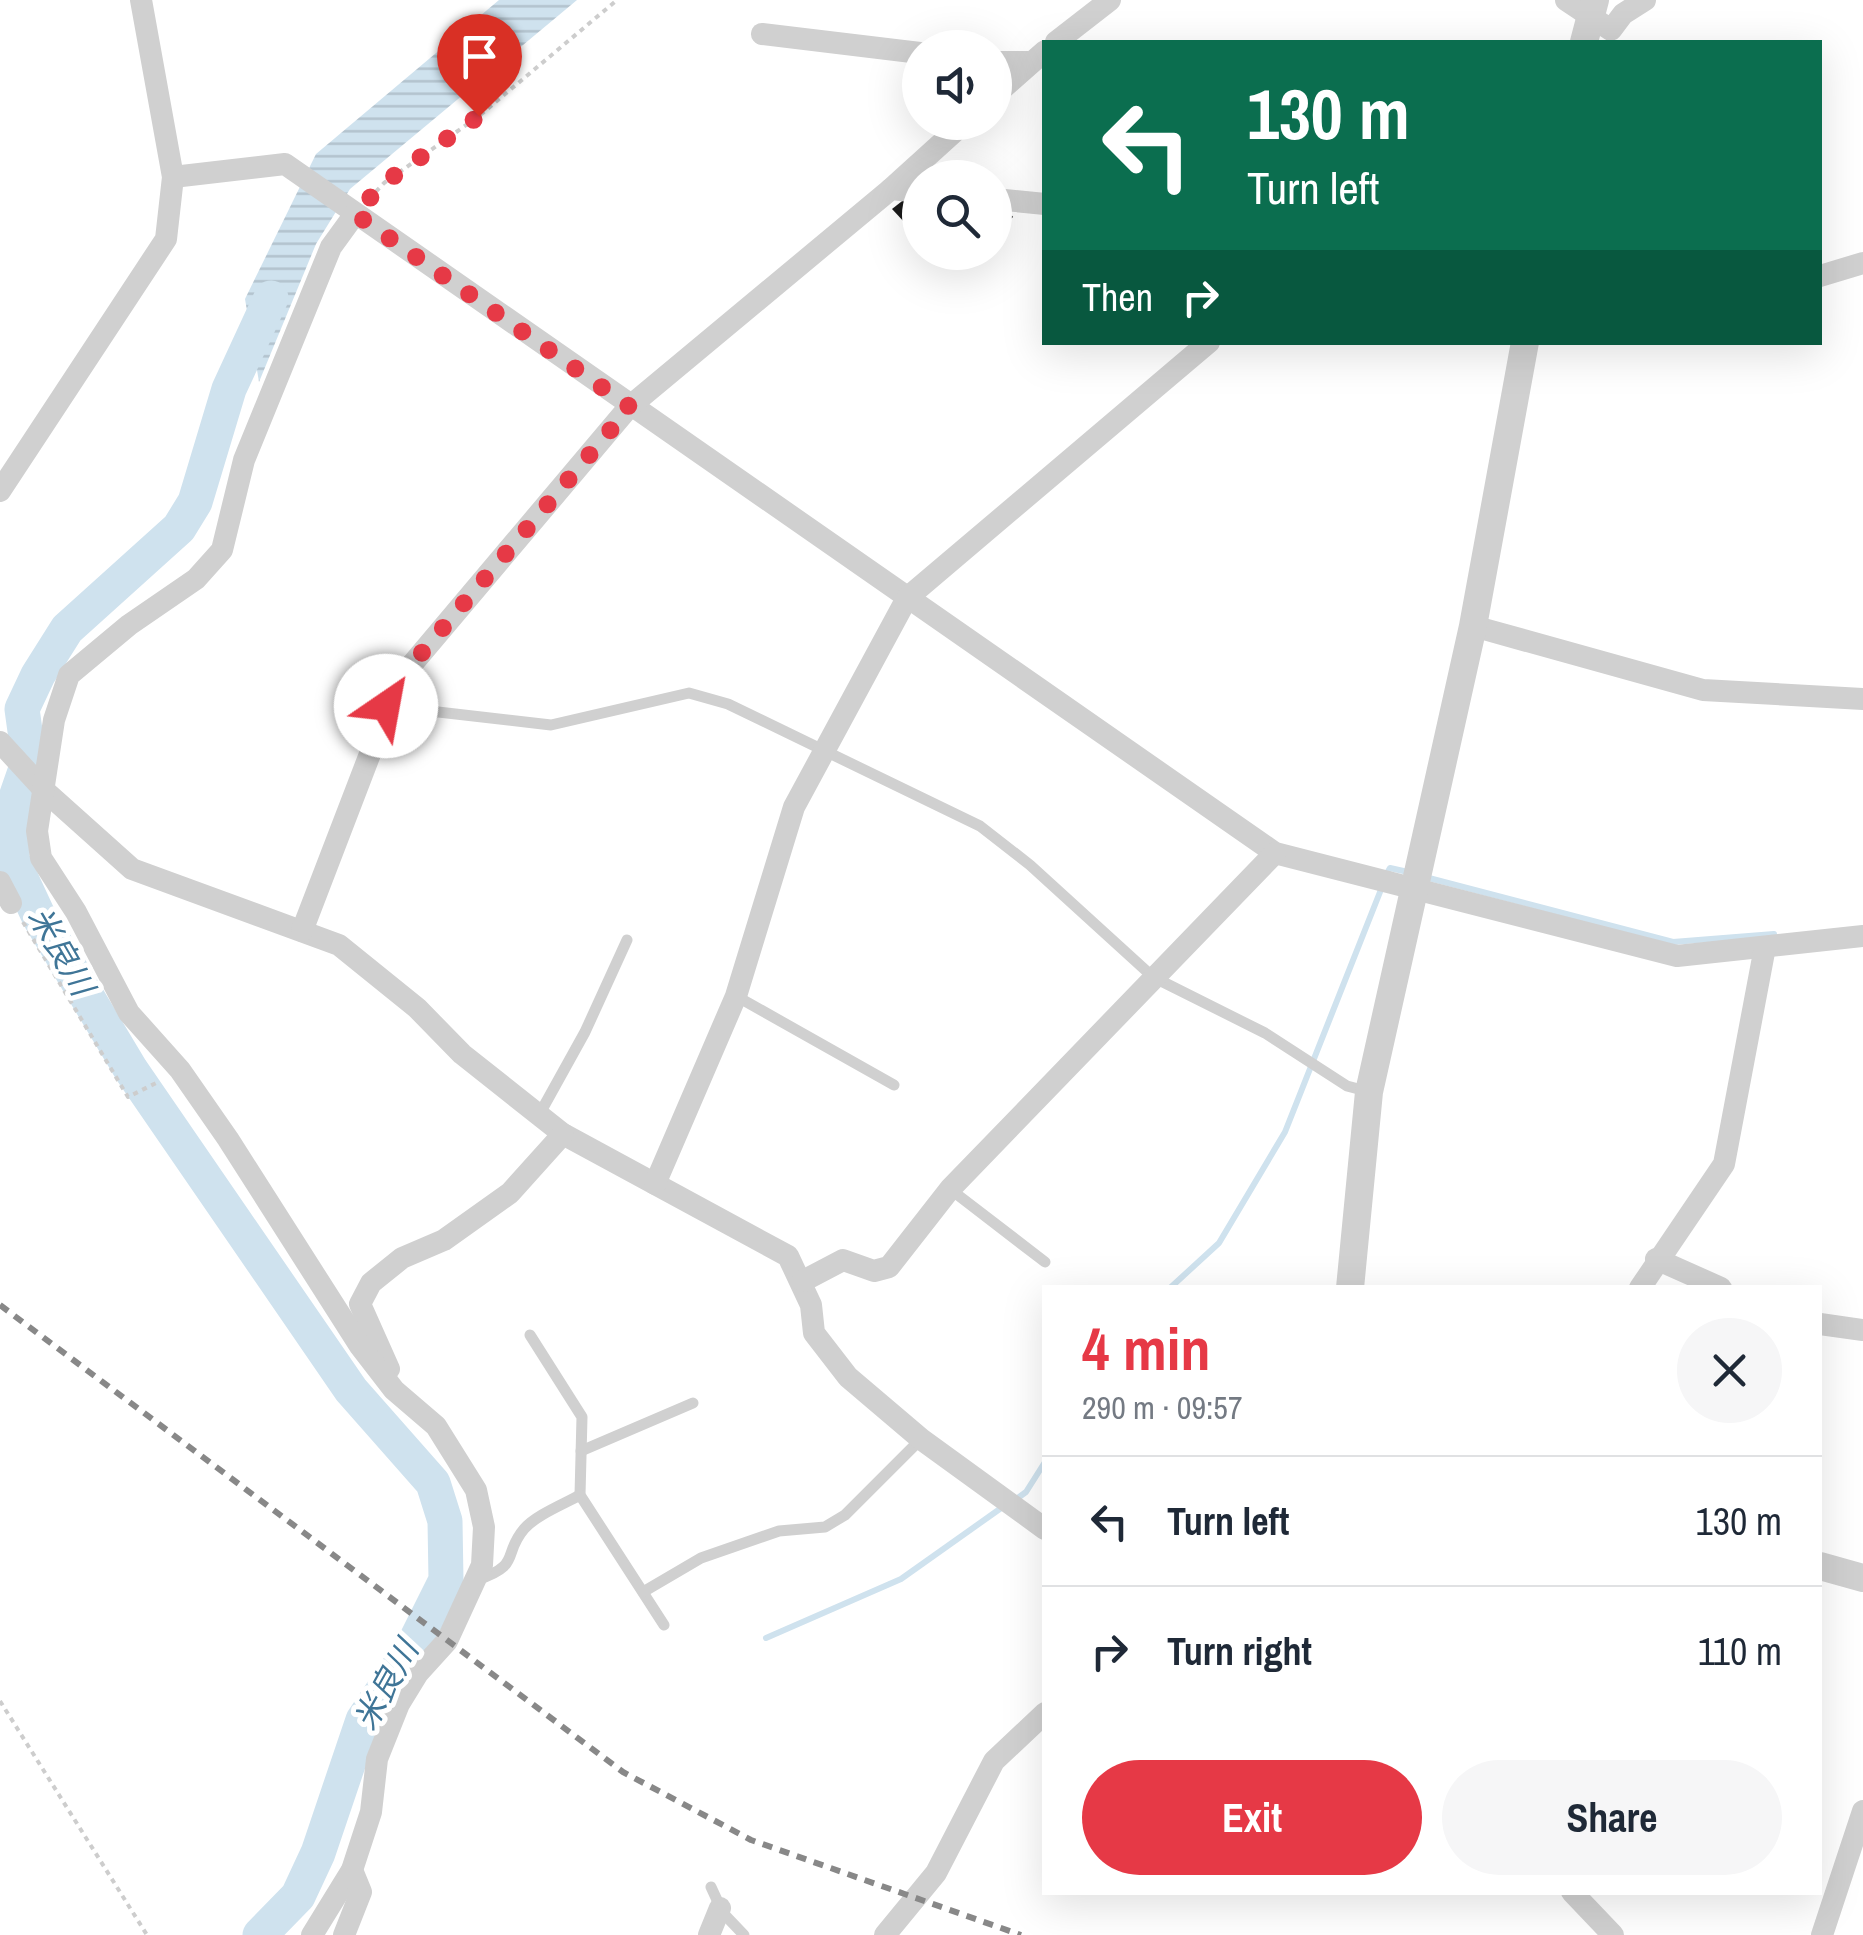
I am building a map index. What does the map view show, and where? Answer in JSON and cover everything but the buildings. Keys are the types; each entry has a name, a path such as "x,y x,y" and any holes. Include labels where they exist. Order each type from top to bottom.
{"street":[{"path":"0,490 166,239 173,177 141,0"},
{"path":"1059,40 1110,0"},
{"path":"1583,15 1611,30 1623,14 1645,0"},
{"path":"762,34 902,50"},
{"path":"1012,60 1038,57"},
{"path":"1012,80 1038,57"},
{"path":"302,931 398,681 630,407 892,190 946,140"},
{"path":"173,177 284,164 1275,854 1677,956 1863,936"},
{"path":"892,190 902,191"},
{"path":"1012,201 1042,204"},
{"path":"312,1935 352,1870 371,1812 378,1759 399,1704 418,1673 447,1642 482,1565 484,1527 476,1490 436,1426 394,1390 329,1300 256,1179 180,1070 129,1013 76,912 41,858 37,831 54,720 70,675 129,625 196,579 222,550 244,460 332,247 355,214"},
{"path":"1822,275 1863,263"},
{"path":"655,1184 736,996 759,930 779,850 823,748 907,598 1205,345"},
{"path":"1350,1285 1369,1092 1417,892 1524,345"},
{"path":"1472,626 1704,690 1863,699"},
{"path":"0,742 46,792 132,869 339,945 417,1008 462,1054 563,1134 788,1256 812,1305 814,1333 848,1377 921,1439 1042,1527"},
{"path":"802,1282 843,1260 874,1270 889,1267 950,1189 1275,854"},
{"path":"1642,1285 1724,1164 1764,947"},
{"path":"394,1390 385,1355 360,1304 371,1282 402,1258 444,1240 510,1193 563,1134"},
{"path":"1656,1259 1714,1285"},
{"path":"1822,1324 1863,1330"},
{"path":"1822,1567 1863,1578"},
{"path":"885,1935 936,1873 994,1761 1042,1716"},
{"path":"1822,1935 1863,1811"},
{"path":"344,1935 361,1892 352,1870"},
{"path":"1575,1895 1612,1935"},
{"path":"710,1935 716,1898"}],"lane":[{"path":"386,706 552,725 689,693 728,704 980,826 1030,865 1154,977 1281,1042 1347,1086 1369,1092"},
{"path":"539,1115 585,1032 627,940"},
{"path":"736,996 894,1084"},
{"path":"950,1189 1045,1262"},
{"path":"530,1334 582,1417 580,1494 664,1625"},
{"path":"581,1451 692,1403"},
{"path":"643,1592 701,1558 779,1530 825,1527 845,1515 921,1439"},
{"path":"476,1581 498,1574 510,1562 524,1529 580,1494"},
{"path":"716,1898 744,1935"}],"path":[{"path":"355,214 384,183 445,144 617,0"},
{"path":"5,892 128,1097 180,1070"},
{"path":"0,1701 147,1935"}],"water":[{"path":"499,0 577,0 350,189 316,244 259,382 245,299 316,154"}],"waterway":[{"name":"米良川","path":"260,1935 298,1896 318,1853 363,1720 413,1646 446,1580 445,1521 433,1483 351,1390 131,1070 38,915 12,859 15,800 29,760 22,709 67,629 179,528 195,502 229,389 271,298"},
{"path":"1386,875 1390,868 1408,872"},
{"path":"1425,877 1673,942 1774,934"},
{"path":"1173,1285 1219,1243 1285,1132 1382,887"},
{"path":"1015,1500 1026,1492 1042,1467"},
{"path":"766,1638 901,1579 1004,1506"}],"railway":[{"path":"0,1305 623,1772 751,1840 1021,1935"}],"route":[{"path":"386,706 398,681 630,407 355,214 384,183 445,144 479,116"}]}
